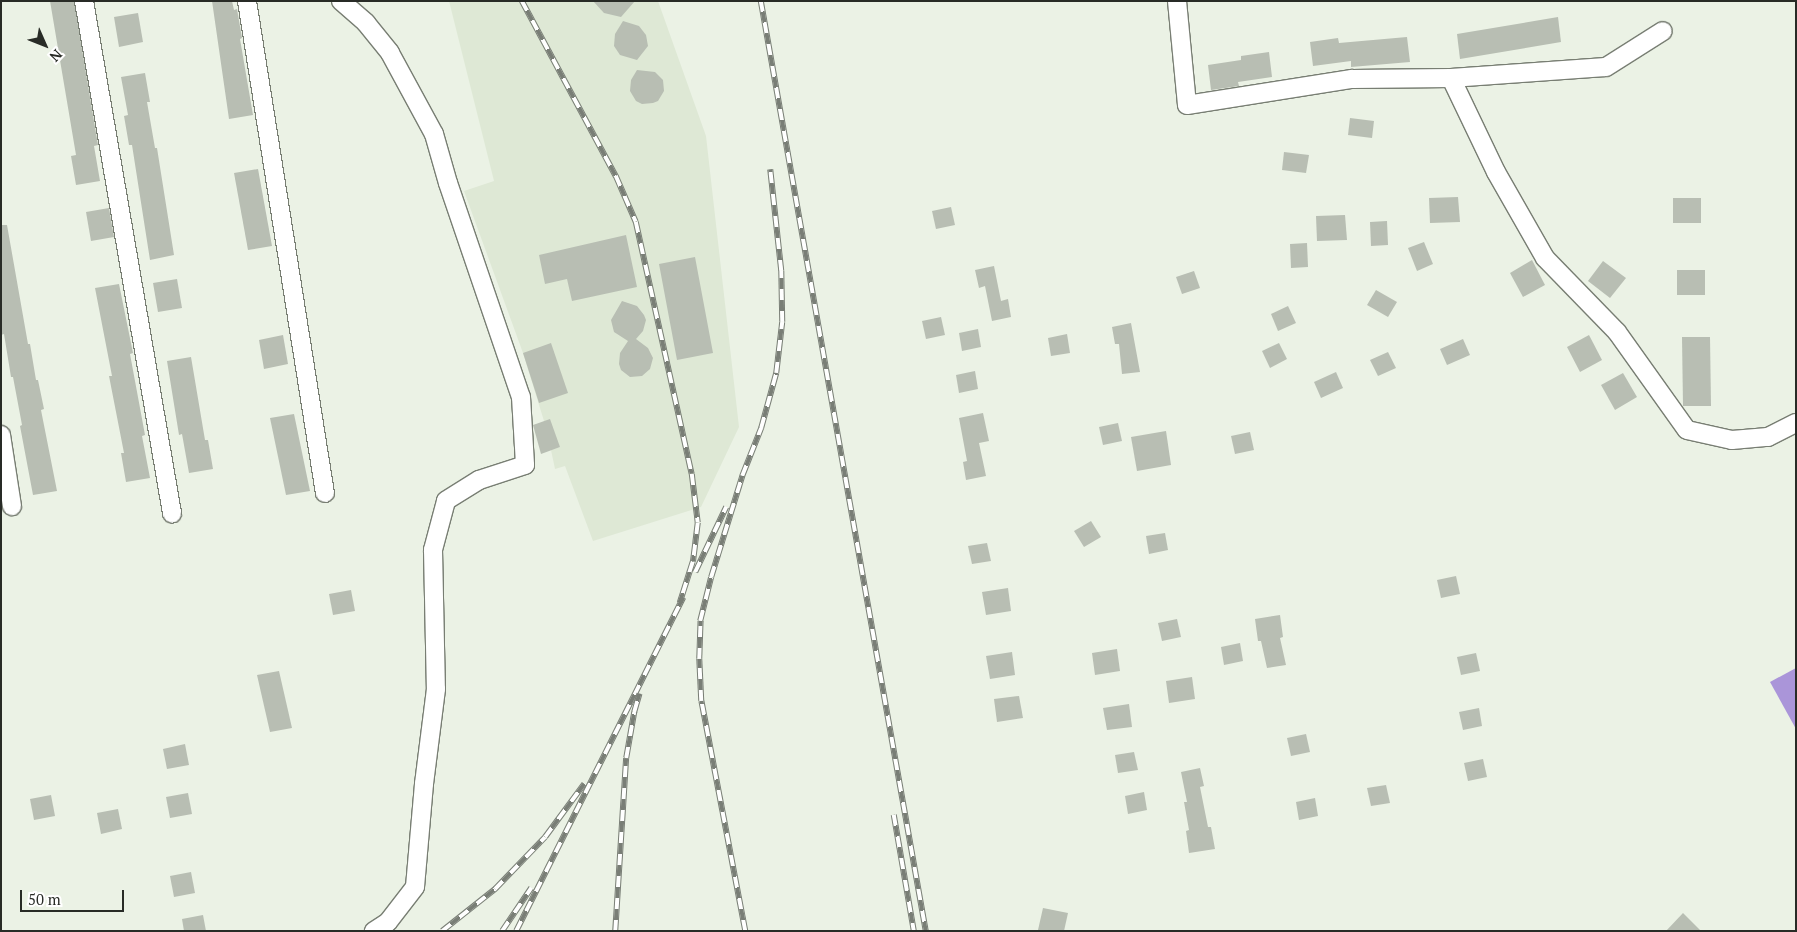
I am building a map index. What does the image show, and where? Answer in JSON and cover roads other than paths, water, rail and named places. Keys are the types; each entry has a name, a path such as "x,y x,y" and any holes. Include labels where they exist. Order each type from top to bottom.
{"street":[{"path":"84,1 172,513"},
{"path":"247,1 325,493"},
{"path":"342,1 366,24 390,53 434,134 448,182 521,397 525,465 479,480 446,501 433,550 436,690 424,784 415,887 388,922 374,931"},
{"path":"1177,1 1187,105 1352,79 1451,78 1606,67 1662,32"},
{"path":"1451,78 1496,172 1546,258 1617,332 1687,430 1732,440 1768,436 1796,422"},
{"path":"1,435 12,506"}],"railway":[{"path":"522,1 616,176 636,222 692,474 698,523 693,562 680,603"},
{"path":"761,1 926,931"},
{"path":"745,931 701,701 700,621 711,577 742,476 761,428 776,373 782,322 781,271 770,170"},
{"path":"695,572 726,507"},
{"path":"516,931 683,597"},
{"path":"615,931 626,758 639,694"},
{"path":"442,931 495,889 545,837 584,784"},
{"path":"894,815 914,931"},
{"path":"502,931 531,888"}]}
